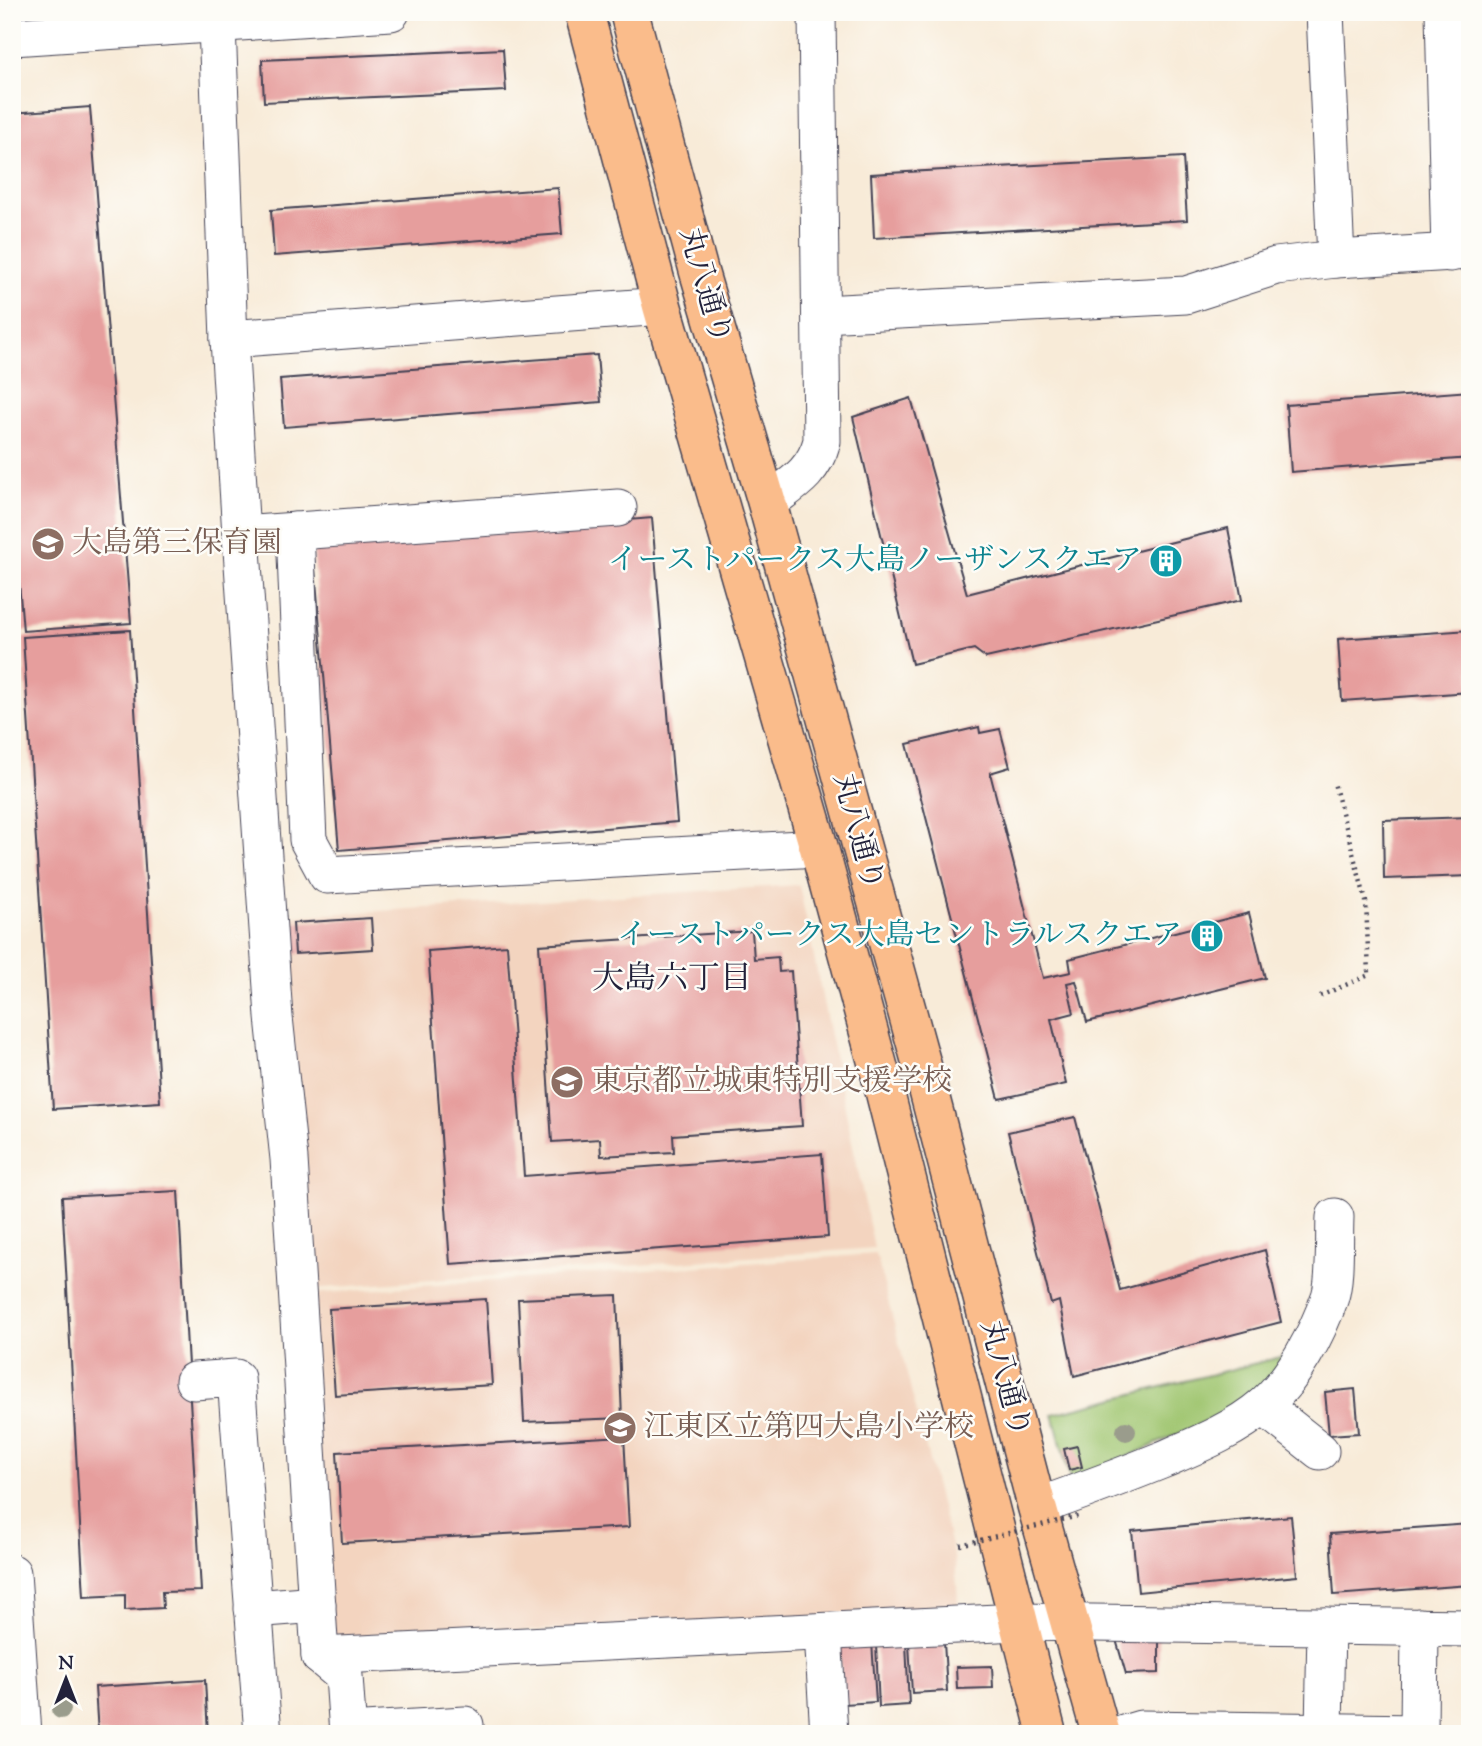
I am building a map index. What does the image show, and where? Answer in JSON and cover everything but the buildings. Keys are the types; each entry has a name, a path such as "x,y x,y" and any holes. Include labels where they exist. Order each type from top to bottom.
{"main road":[{"name":"丸八通り","path":"584,12 659,293 819,848 880,1073 1047,1734"},
{"name":"丸八通り","path":"629,12 699,272 767,503 924,1076 1037,1507 1101,1734"}],"street":[{"path":"12,37 391,12"},
{"path":"767,503 804,475 818,458 822,441 817,12"},
{"path":"1325,12 1336,259"},
{"path":"822,314 1186,295 1276,266 1336,259 1460,252 1444,12"},
{"path":"217,25 229,339 274,1017 289,1159 320,1656 344,1676 348,1733 465,1725"},
{"path":"229,339 659,293"},
{"path":"242,536 618,508"},
{"path":"295,531 308,840 327,875 819,848"},
{"path":"1037,1507 1096,1487 1192,1447 1230,1428 1263,1406 1279,1390 1307,1348 1331,1294 1335,1217"},
{"path":"194,1381 236,1378 263,1734"},
{"path":"1263,1406 1321,1451"},
{"path":"12,1573 23,1734"},
{"path":"253,1609 317,1604"},
{"path":"320,1656 1018,1622 1470,1628"},
{"path":"1324,1731 1326,1626"},
{"path":"1124,1734 1141,1729 1419,1733 1420,1627"},
{"path":"823,1633 829,1734"}],"path":[{"path":"1321,996 1369,975 1366,901 1334,783"},
{"path":"960,1545 1082,1516"}],"shaded area":[{"name":"東京都立城東特別支援学校","path":"799,885 874,1248 309,1289 282,917"},
{"name":"江東区立第四大島小学校","path":"876,1254 955,1561 959,1613 332,1639 309,1294"}],"green space":[{"path":"1285,1356 1276,1373 1237,1408 1071,1482 1053,1414"}],"place":[{"name":"大島第三保育園","path":"48,544"},
{"name":"イーストパークス大島ノーザンスクエア","path":"1166,561"},
{"name":"イーストパークス大島セントラルスクエア","path":"1207,936"},
{"name":"東京都立城東特別支援学校","path":"567,1082"},
{"name":"江東区立第四大島小学校","path":"620,1428"}],"district":[{"name":"大島六丁目","path":"672,980"}]}
